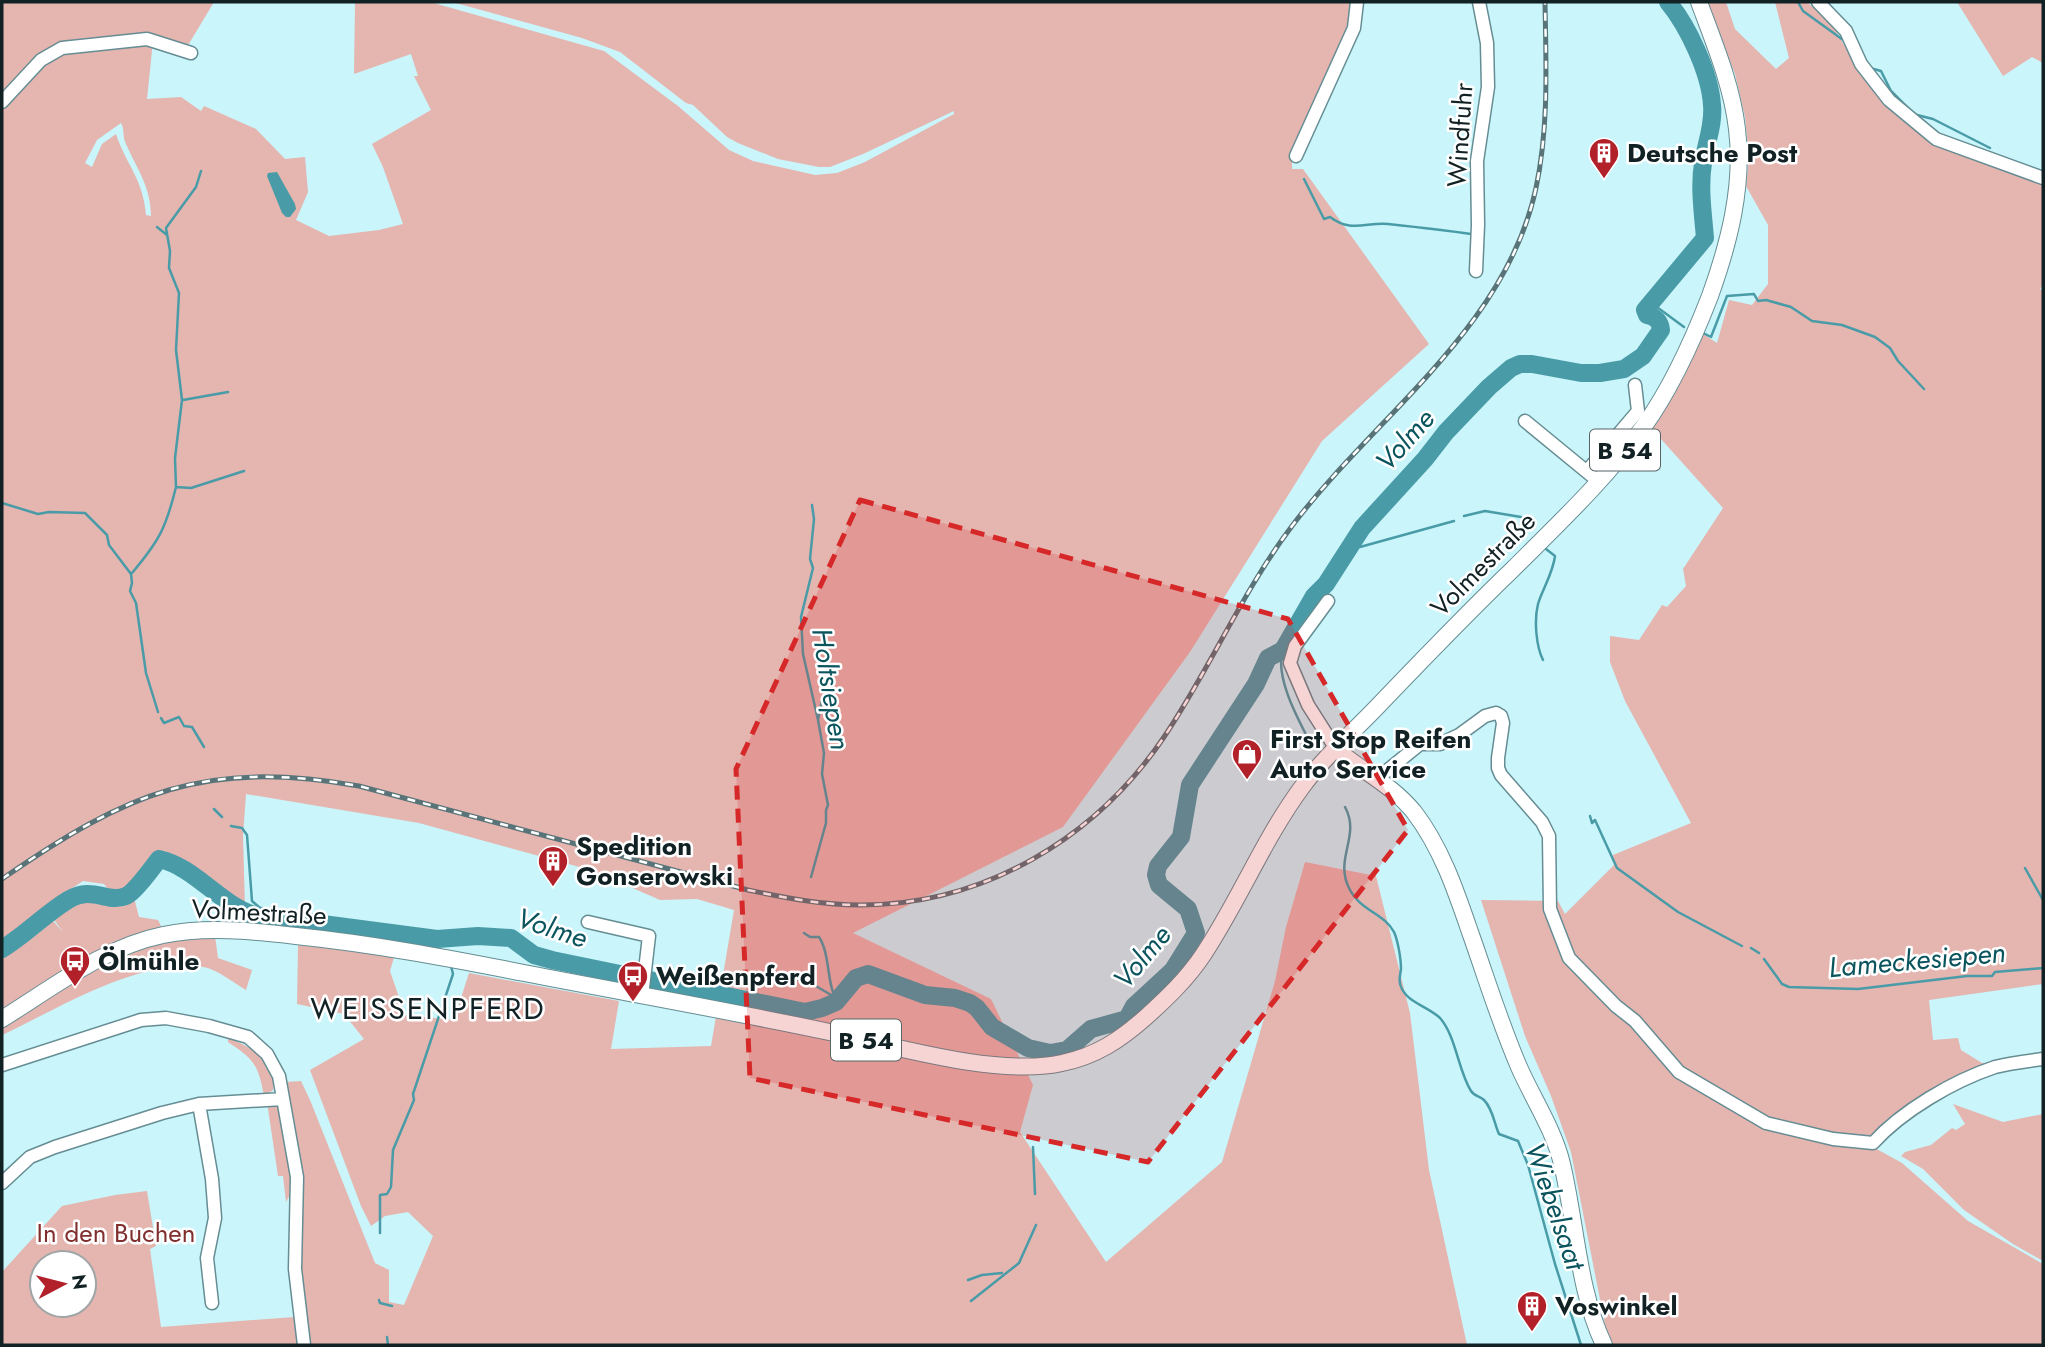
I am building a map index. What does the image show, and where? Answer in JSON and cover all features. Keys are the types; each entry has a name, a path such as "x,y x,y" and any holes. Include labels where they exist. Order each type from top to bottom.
{"main road":[{"name":"Volmestraße","path":"2,1018 107,955 140,941 188,931 232,931 367,944 643,991 950,1058 1023,1068 1063,1063 1092,1054 1119,1040 1175,991 1201,958 1265,841 1304,783 1546,537 1592,476 1644,426 1670,382 1696,330 1721,265 1735,205 1739,159 1735,114 1724,71 1699,2"},
{"path":"1336,749 1389,786 1415,813 1436,847 1459,896 1519,1067 1554,1139 1562,1163 1576,1248 1604,1345"}],"street":[{"path":"1296,156 1354,28 1357,2"},
{"name":"Windfuhr","path":"1476,271 1476,161 1488,87 1486,43 1479,2"},
{"path":"1818,2 1846,31 1861,64 1889,100 1936,139 2043,177"},
{"path":"2,102 41,60 62,48 147,39 191,53"},
{"path":"1525,421 1592,476 1638,411 1635,385"},
{"path":"1328,601 1295,646 1290,663 1308,705 1336,749"},
{"path":"1378,778 1420,744 1440,744 1459,735 1486,716 1496,713 1501,716 1503,723 1498,768 1542,821 1549,836 1550,909 1569,958 1616,1006 1635,1021 1679,1072 1766,1123 1833,1139 1873,1143 1884,1131 1966,1078 1997,1066 2043,1059"},
{"path":"588,922 649,936 643,991"},
{"path":"2,1065 141,1020 166,1018 248,1037 267,1054 279,1076 297,1177 295,1269 304,1345"},
{"path":"2,1183 30,1157 162,1113 199,1104 283,1099"},
{"path":"199,1104 212,1179 215,1218 207,1258 212,1303"}],"highlighted area":[{"path":"860,500 1288,619 1408,830 1148,1162 750,1078 736,769"}],"green space":[{"path":"2,2 214,2 187,47 150,34 61,44 2,96"},
{"path":"355,2 430,2 604,51 678,106 729,150 753,161 815,175 837,173 865,162 954,114 954,111 830,167 778,159 727,137 693,105 686,103 620,52 582,38 452,2 1353,2 1347,34 1292,156 1292,169 1303,169 1429,344 1322,441 1190,652 1063,827 853,933 991,999 1033,1085 1020,1132 1106,1262 1222,1162 1275,981 1286,927 1305,862 1376,876 1410,1013 1429,1170 1467,1345 311,1345 300,1269 286,1082 301,1081 310,1100 375,1263 389,1270 389,1302 404,1305 433,1236 408,1212 385,1216 371,1226 361,1206 310,1070 364,1039 344,1014 297,1004 298,945 395,954 390,971 405,1015 454,1020 469,973 619,1001 611,1049 711,1046 734,910 697,899 660,900 594,871 419,823 246,794 243,836 245,908 227,905 211,898 183,872 167,863 152,862 131,886 139,917 158,920 162,928 129,937 2,1012 2,954 53,921 63,932 47,910 70,896 114,897 104,884 83,881 45,906 2,942 2,107 44,63 64,51 153,41 147,99 181,97 201,111 204,106 256,129 285,159 305,157 308,192 296,220 329,236 403,224 372,144 431,110 414,76 418,76 411,54 354,74","holes":["121,123 125,141 146,187 151,216 146,215 138,181 116,134 102,144 92,167 85,163 97,140"]},
{"path":"1707,2 1726,2 1735,29 1776,69 1789,58 1775,2 1807,2 1831,23 1859,70 1936,142 2043,182 2043,285 2040,289 2043,291 2043,984 1929,1000 1933,1040 1958,1038 1961,1050 1990,1066 1948,1085 1873,1147 1902,1163 1968,1221 2043,1264 2043,1345 1609,1345 1571,1152 1525,1036 1481,900 1558,901 1565,914 1614,865 1613,855 1691,823 1625,701 1610,662 1610,636 1639,640 1662,605 1667,607 1686,586 1683,569 1723,508 1652,429 1700,332 1717,343 1729,300 1752,305 1768,284 1768,225 1746,186 1749,157 1745,117 1735,74"},
{"path":"1957,2 2043,2 2043,63 2032,57 2003,76"},
{"path":"215,936 218,958 252,970 246,990 208,968 178,966 152,970 100,987 2,1035 2,1027 74,981 112,961 158,944"},
{"path":"228,1038 261,1057 271,1071 273,1090 264,1096 254,1064 228,1042"},
{"path":"280,1100 296,1185 286,1202 283,1176 278,1176 267,1102"},
{"path":"1953,1104 2003,1122 2043,1114 2043,1261 1964,1210 1923,1169 1901,1156 1905,1152 1931,1145 1952,1128 1956,1130 1965,1124"},
{"name":"In den Buchen","path":"147,1191 156,1246 150,1249 161,1327 294,1317 299,1345 2,1345 2,1272 62,1206"}],"water":[{"path":"277,172 295,204 296,209 290,217 282,213 267,176 268,173"}],"waterway":[{"name":"Volme","path":"2,949 77,896 92,894 119,898 130,894 159,859 184,869 229,902 254,915 437,939 478,936 511,938 534,955 552,960 805,1012 836,1002 856,978 868,974 925,995 955,998 970,1003 992,1027 1028,1048 1050,1053 1067,1050 1091,1029 1127,1019 1134,1006 1173,970 1196,933 1188,909 1159,885 1156,875 1158,866 1181,837 1190,785 1256,684 1268,658 1283,650 1314,596 1326,584 1362,528 1446,432 1511,368 1520,364 1532,364 1581,373 1624,369 1643,356 1661,330 1657,320 1647,315 1645,310 1705,238 1702,172 1712,112 1710,92 1702,65 1690,37 1668,2"},
{"path":"1798,2 1803,11 1846,42"},
{"path":"1870,68 1881,71 1891,91 1909,109"},
{"path":"1917,115 1933,119 1990,148"},
{"path":"176,487 175,458 182,400 176,350 179,293 169,268 170,251 166,228 196,187 201,171"},
{"path":"1304,179 1324,219 1330,217 1352,226 1388,224 1471,234"},
{"path":"157,227 167,235"},
{"path":"1703,333 1711,337 1727,296 1754,294 1758,301 1766,300 1791,307 1812,321 1842,325 1875,337 1890,348 1898,361 1924,389"},
{"path":"1650,302 1684,327"},
{"path":"183,400 228,392"},
{"path":"132,573 160,533 176,487 191,488 244,471"},
{"path":"2,503 38,514 85,513 107,535 109,545 131,574 130,591 136,603 146,673 158,712"},
{"name":"Holtsiepen","path":"811,877 826,823 828,805 822,774 824,753 803,654 801,617 813,568 810,559 814,519 812,505"},
{"name":"Lameckesiepen","path":"1464,516 1485,511 1521,517"},
{"name":"Lameckesiepen","path":"1351,545 1360,547 1454,521"},
{"name":"Lameckesiepen","path":"1543,660 1537,640 1537,610 1555,556 1546,549"},
{"name":"Wiebelsaat","path":"1283,650 1281,661 1285,686 1312,746"},
{"path":"818,720 822,700"},
{"path":"161,718 164,723 179,717 184,726 192,727 204,747"},
{"name":"Wiebelsaat","path":"1345,807 1350,828 1344,867 1349,888 1359,902 1390,926 1400,955 1402,989 1409,998 1440,1018 1450,1034 1471,1091 1487,1104 1499,1134 1518,1141 1528,1165 1581,1345"},
{"path":"214,809 222,817"},
{"name":"Lameckesiepen","path":"1590,816 1592,823 1595,820 1617,868 1678,912 1742,946"},
{"path":"231,826 242,828 247,835 252,901 268,915"},
{"path":"2025,868 2043,900"},
{"name":"Holtsiepen","path":"804,933 810,937 819,937 823,944 832,988 838,1001"},
{"name":"Volme","path":"460,937 460,942"},
{"name":"Lameckesiepen","path":"1751,948 1759,953"},
{"name":"Lameckesiepen","path":"1764,959 1782,984 1789,987 1858,989 1967,976 1992,976 1995,972 2043,968"},
{"path":"380,1233 380,1195 387,1194 391,1187 393,1150 414,1100 413,1094 453,974 451,966"},
{"path":"728,974 778,973"},
{"path":"786,975 814,985 833,996"},
{"path":"1033,1147 1035,1194"},
{"path":"971,1301 1019,1263 1036,1225"},
{"path":"968,1280 1002,1273"},
{"path":"379,1300 380,1303 392,1306"},
{"path":"387,1337 388,1345"}],"railway":[{"path":"2,879 89,824 129,804 170,790 211,781 256,777 304,779 359,786 748,890 818,902 847,905 907,902 951,893 993,878 1033,859 1071,835 1105,806 1137,773 1181,711 1257,577 1292,526 1325,486 1434,369 1497,285 1520,239 1536,188 1540,165 1546,95 1545,2"}],"place":[{"name":"Deutsche Post","path":"1604,180"},
{"name":"First Stop Reifen Auto Service","path":"1247,781"},
{"name":"Spedition Gonserowski","path":"553,888"},
{"name":"Ölmühle","path":"75,988"},
{"name":"Weißenpferd","path":"633,1003"},
{"name":"Voswinkel","path":"1532,1333"}],"district":[{"name":"WEISSENPFERD","path":"428,1008"}]}
